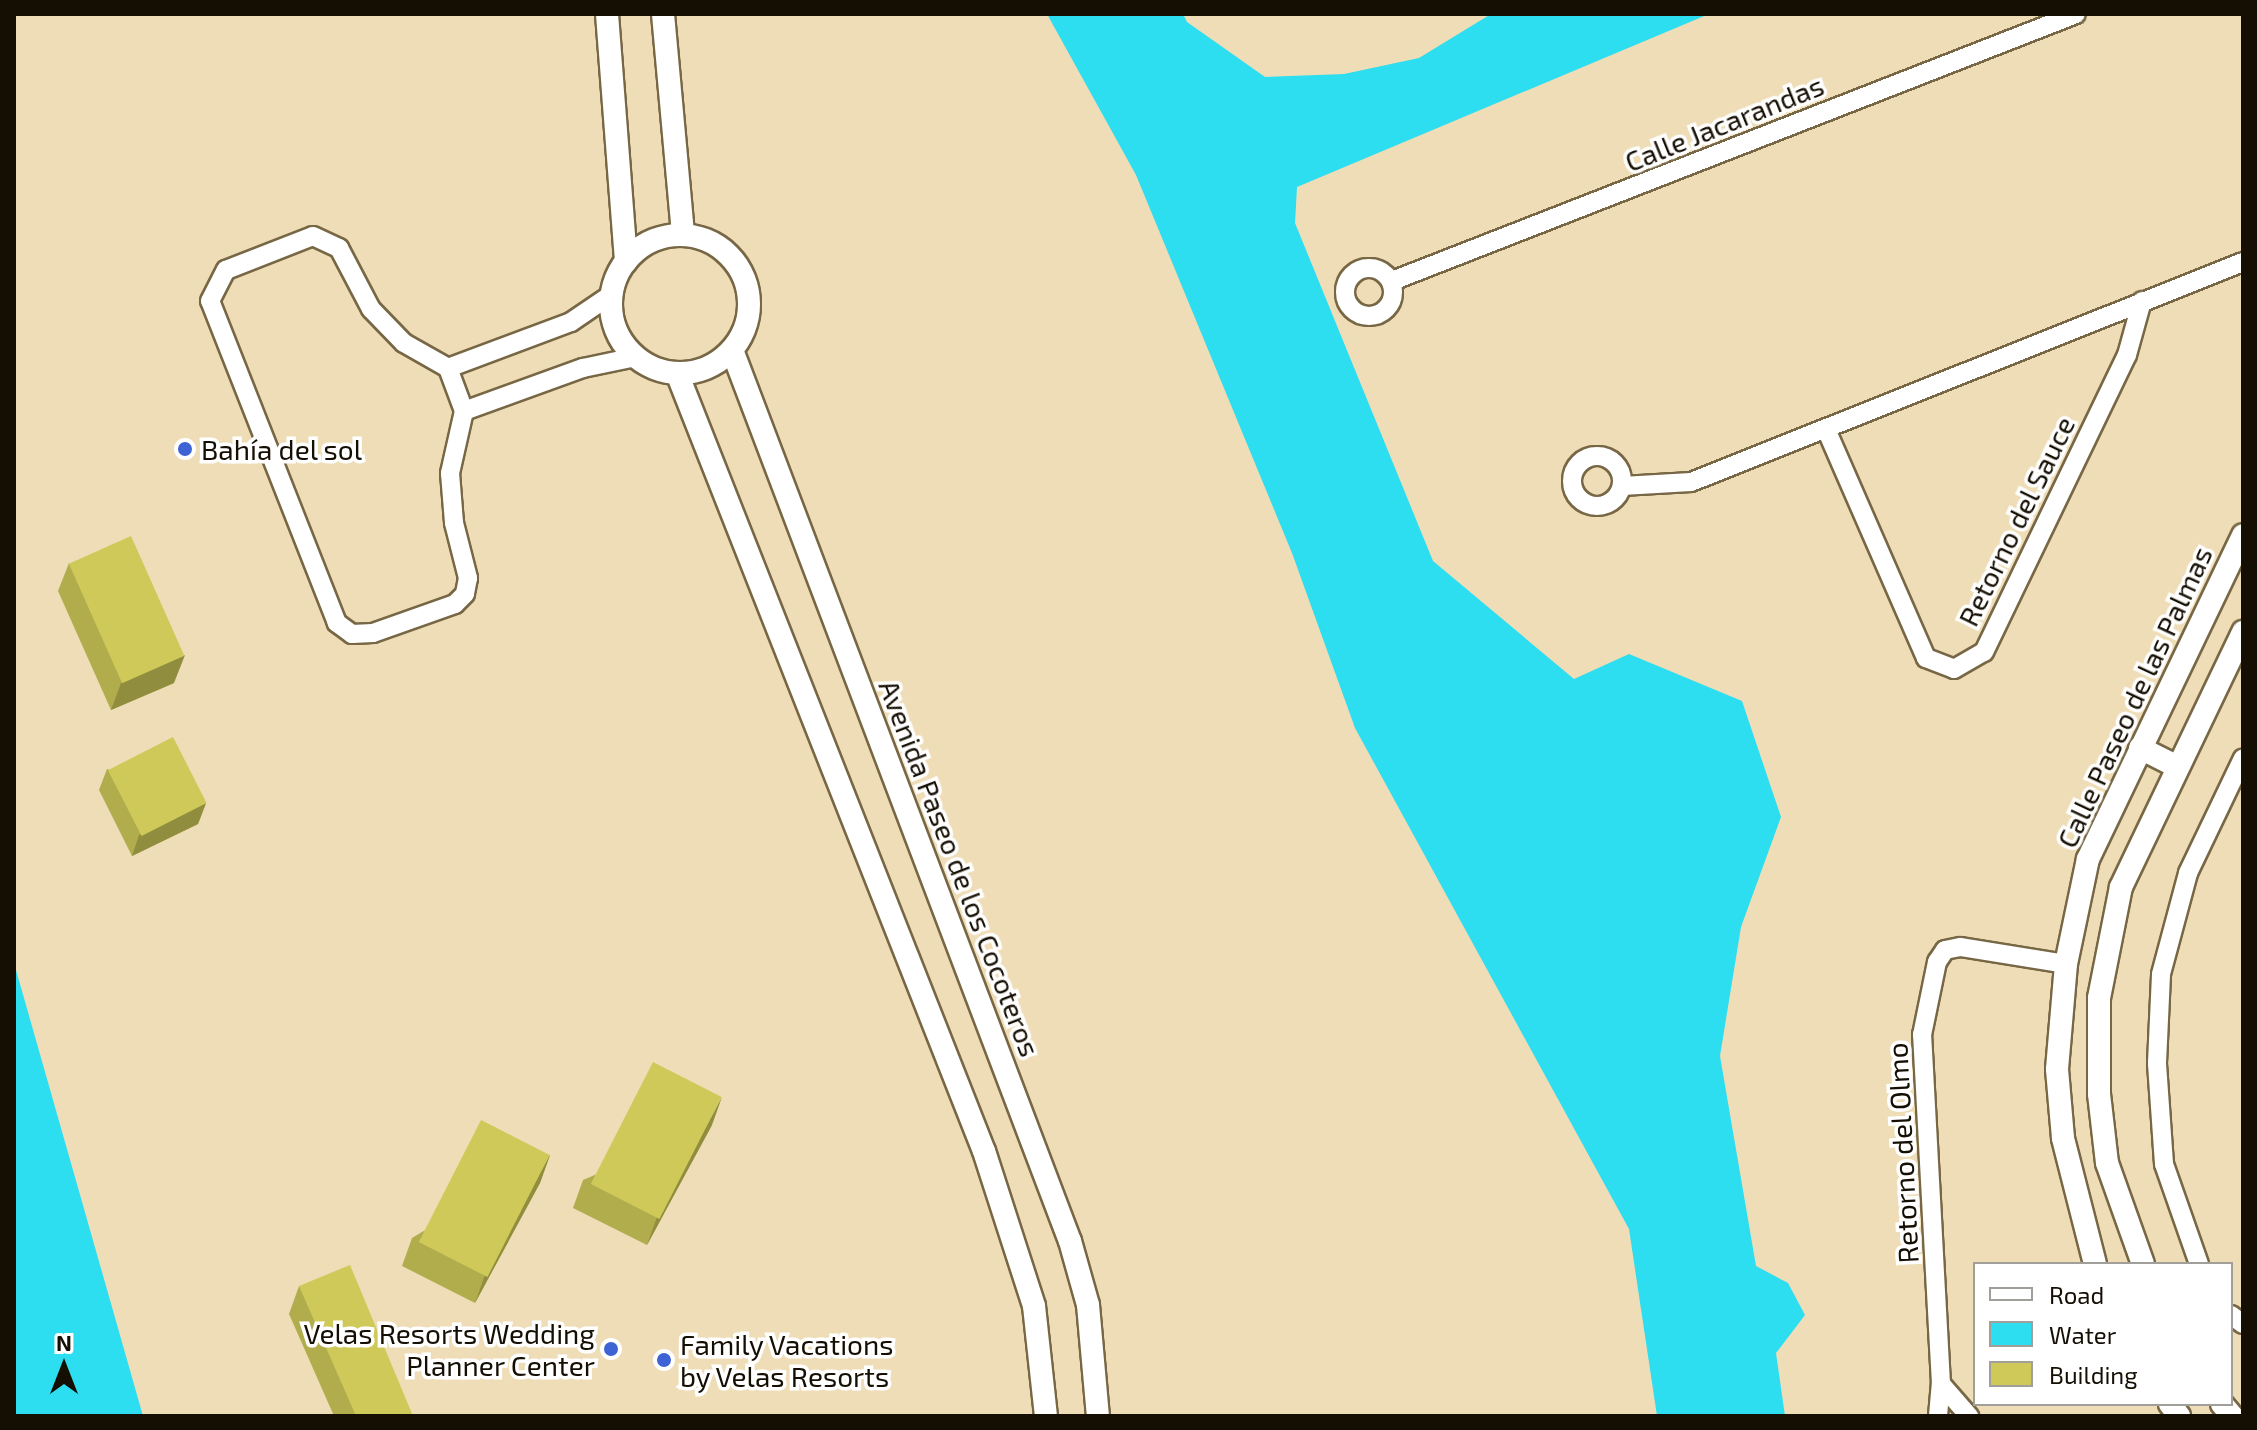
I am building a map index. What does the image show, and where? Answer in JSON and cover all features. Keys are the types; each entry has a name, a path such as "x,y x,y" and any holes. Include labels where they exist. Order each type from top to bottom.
{"street":[{"path":"607,14 626,261 612,294 614,325 635,357"},
{"path":"663,14 683,235"},
{"name":"Calle Jacarandas","path":"1392,281 2052,19 2076,14"},
{"path":"464,411 583,368 635,357 677,373 699,370 732,350 750,309 748,287 724,250 683,235 662,237 626,261"},
{"path":"313,236 327,238 339,248 371,309 404,343 448,368 464,411 450,473 454,523 468,578 465,594 455,604 414,619 373,633 352,634 337,623 215,322 210,301 215,283 226,270 298,241 313,236"},
{"path":"1622,486 1691,482 2142,301 2238,268"},
{"path":"448,368 571,322 612,294"},
{"name":"Retorno del Sauce","path":"1826,429 1926,658 1954,669 1984,652 2127,355 2142,301"},
{"name":"Avenida Paseo de los Cocoteros","path":"732,350 1070,1241 1088,1305 1098,1416"},
{"path":"677,373 984,1151 1034,1306 1046,1416"},
{"name":"Calle Paseo de las Palmas","path":"2094,1262 2063,1138 2057,1069 2066,964 2088,859 2243,535"},
{"path":"2142,1262 2107,1163 2099,1094 2099,998 2121,887 2243,632"},
{"path":"2140,748 2178,767"},
{"path":"2198,1262 2164,1164 2157,1063 2161,974 2188,873 2243,758"},
{"name":"Retorno del Olmo","path":"1938,1416 1941,1384 1922,1035 1937,962 1945,950 1961,947 2066,964"},
{"path":"1941,1384 1969,1416"}],"water":[{"path":"1047,14 1183,14 1187,22 1265,77 1344,74 1419,58 1491,14 1709,14 1297,187 1295,223 1433,561 1574,679 1629,654 1742,701 1781,817 1741,927 1720,1056 1756,1266 1788,1283 1805,1315 1776,1353 1785,1416 1657,1416 1629,1229 1355,728 1292,553 1136,175"},
{"path":"14,963 143,1416 14,1416"}],"building":[{"path":"131,536 184,656 122,683 69,564"},
{"path":"173,737 207,803 142,836 108,770"},
{"path":"653,1062 722,1097 659,1219 591,1184"},
{"path":"481,1120 550,1155 487,1277 419,1242"},
{"path":"350,1265 413,1416 356,1416 299,1286"}],"place":[{"name":"Bahía del sol","path":"185,449"},
{"name":"Velas Resorts Wedding Planner Center","path":"611,1349"},
{"name":"Family Vacations by Velas Resorts","path":"664,1360"}]}
